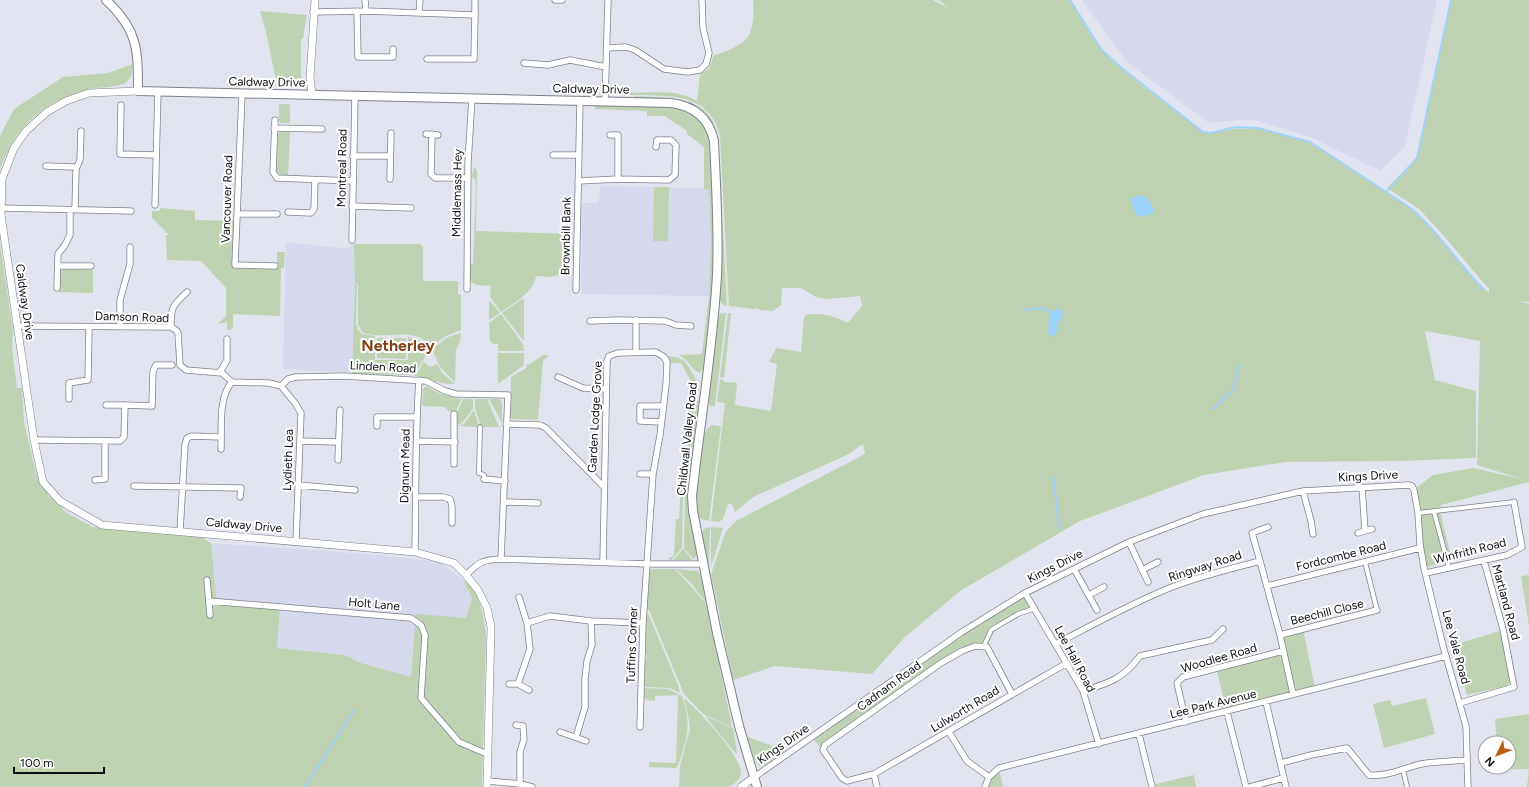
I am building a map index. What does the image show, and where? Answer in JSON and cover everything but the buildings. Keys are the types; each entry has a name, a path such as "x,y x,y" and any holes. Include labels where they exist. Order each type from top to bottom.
{"main road":[{"path":"106,0 127,22 134,38 138,63 138,91"},
{"name":"Caldway Drive","path":"138,91 680,104"},
{"name":"Childwall Valley Road","path":"680,104 694,110 712,130 714,141 718,243 714,308 692,496 693,511 712,611 739,726 756,787"}],"street":[{"path":"312,94 310,78 314,0"},
{"path":"365,0 366,11"},
{"path":"419,13 420,0"},
{"path":"427,59 474,59 475,0"},
{"path":"555,0 562,0"},
{"path":"605,102 608,0"},
{"path":"606,48 626,47 635,50 664,69 688,72 700,70 706,64 709,52 703,28 702,0"},
{"path":"357,11 358,57 393,57 393,49"},
{"path":"313,12 366,11 475,15"},
{"path":"524,63 548,65 570,60 606,67"},
{"name":"Caldway Drive","path":"138,91 89,93 66,101 47,112 26,132 14,148 2,179 1,208 34,440 43,482 60,501 102,525 415,552 454,563 478,590 487,608 490,626 487,784"},
{"path":"155,205 158,91"},
{"name":"Vancouver Road","path":"242,94 235,265 276,266"},
{"name":"Montreal Road","path":"352,240 355,96"},
{"name":"Middlemass Hey","path":"467,289 468,178 472,98"},
{"name":"Brownbill Bank","path":"576,290 580,101"},
{"path":"121,106 120,154 156,155"},
{"path":"275,120 273,172 277,178 353,181"},
{"path":"274,128 322,129"},
{"path":"57,288 58,254 70,235 76,169 80,160 81,131"},
{"path":"390,179 391,133"},
{"path":"432,134 431,174 435,178 468,178"},
{"path":"610,135 618,136 618,179"},
{"name":"Brownbill Bank","path":"578,182 618,179 669,180 675,175 676,145 671,140 657,140 656,147"},
{"path":"553,155 578,155"},
{"path":"353,156 390,156"},
{"path":"46,166 74,167 76,169"},
{"path":"288,212 311,213 314,209 315,180"},
{"path":"352,206 411,208"},
{"path":"1,208 131,211"},
{"path":"237,214 278,214"},
{"path":"120,327 120,300 130,264 130,247"},
{"path":"58,266 90,266"},
{"path":"171,327 172,308 174,304 187,292"},
{"path":"636,320 636,352"},
{"path":"590,321 665,321 676,325 691,326"},
{"name":"Damson Road","path":"17,326 171,327 178,333 178,355 182,368 196,372 220,372"},
{"path":"69,399 69,383 88,380 89,327"},
{"path":"227,339 227,360 220,372 232,382 269,383 281,386"},
{"name":"Garden Lodge Grove","path":"602,562 607,361 609,356 618,353 656,352 664,357 667,362 666,385 653,474 648,564"},
{"path":"106,405 152,406 153,371 156,365 172,365"},
{"name":"Linden Road","path":"281,386 288,379 296,376 344,376 426,381 445,391 456,394 508,395 506,424"},
{"path":"558,377 583,388 606,389"},
{"name":"Dignum Mead","path":"415,552 419,380"},
{"path":"221,449 223,397 232,382"},
{"name":"Lydieth Lea","path":"281,386 295,403 301,414 296,542"},
{"path":"34,440 120,441 124,437 126,405"},
{"path":"661,422 640,421 640,406 663,406"},
{"path":"338,460 340,410"},
{"path":"454,414 454,464"},
{"path":"377,426 377,417 417,417"},
{"path":"501,560 506,424 540,424 546,428 603,486"},
{"path":"480,427 479,473 484,475 484,479 505,481"},
{"path":"180,532 185,445 187,438 192,436 221,437"},
{"path":"95,480 105,479 105,441"},
{"path":"301,441 338,442"},
{"path":"417,441 454,442"},
{"path":"640,474 653,474"},
{"path":"134,486 241,488 240,497"},
{"path":"298,486 355,490"},
{"name":"Kings Drive","path":"754,778 962,632 1026,594 1130,542 1203,514 1302,490 1412,486"},
{"name":"Lee Vale Road","path":"1412,486 1418,513 1420,548 1446,656 1466,726 1468,787"},
{"path":"1362,487 1365,531"},
{"path":"1302,490 1311,521 1313,534"},
{"path":"416,497 443,497 450,499 452,506 452,523"},
{"path":"504,502 538,503"},
{"path":"1418,513 1514,502"},
{"name":"Winfrith Road","path":"1426,573 1507,555 1522,547 1514,502"},
{"path":"1434,512 1449,568"},
{"path":"1260,561 1252,533 1268,528"},
{"path":"1358,533 1372,529"},
{"path":"1130,542 1148,582"},
{"name":"Fordcombe Road","path":"1267,586 1420,548"},
{"path":"466,575 483,560 703,564"},
{"name":"Martland Road","path":"1460,703 1514,687 1503,629 1484,560"},
{"name":"Ringway Road","path":"1056,644 1096,622 1171,588 1218,572 1260,561 1280,635 1293,694"},
{"path":"1142,570 1158,562"},
{"name":"Beechill Close","path":"1280,635 1377,610 1365,562"},
{"name":"Tuffins Corner","path":"640,727 642,623 648,564"},
{"path":"1074,569 1097,610"},
{"path":"207,580 210,615"},
{"path":"1089,595 1104,587"},
{"name":"Lee Hall Road","path":"1026,594 1083,691 1099,744"},
{"path":"518,684 530,648 526,623 519,597"},
{"name":"Holt Lane","path":"209,601 411,618 421,625 425,636 421,698 459,742 487,754"},
{"path":"1012,694 988,647 984,646 991,630 1018,614 1035,608"},
{"path":"526,623 550,616 591,621 642,623"},
{"path":"576,737 585,707 585,679 587,661 592,645 591,621"},
{"path":"1083,691 1111,682 1121,676 1134,665 1140,656 1212,640 1224,629"},
{"name":"Cadnam Road","path":"874,774 847,781 842,778 823,750 825,745 941,662 975,646 984,646"},
{"name":"Woodlee Road","path":"1186,722 1177,683 1183,677 1283,651"},
{"name":"Lee Park Avenue","path":"989,777 999,768 1446,656"},
{"name":"Lulworth Road","path":"874,774 1067,663"},
{"path":"1134,665 1140,669"},
{"path":"509,684 518,684 529,690"},
{"path":"1266,702 1282,763 1283,778 1286,787"},
{"path":"1227,712 1246,787"},
{"path":"516,725 523,726 524,739 520,752 520,785"},
{"path":"560,732 586,741"},
{"path":"949,732 967,761 989,777 985,787"},
{"path":"1139,734 1152,787"},
{"path":"1282,763 1311,755 1347,748 1369,775 1403,770 1421,764 1468,760"},
{"path":"1403,770 1407,787"},
{"path":"874,774 877,787"},
{"path":"741,787 754,778"},
{"path":"1250,787 1283,778"},
{"path":"487,784 532,787"}],"shaded area":[{"path":"1082,0 1437,0 1405,146 1380,171 1312,138 1251,119 1209,123 1127,62"},
{"path":"601,186 709,189 711,242 709,296 581,294 582,203 598,203"},
{"path":"286,242 348,249 352,243 356,248 357,271 352,372 283,369"},
{"path":"211,543 381,555 440,562 463,580 472,599 466,618 416,615 411,677 361,663 345,655 277,648 280,609 217,606"}],"green space":[{"path":"753,0 933,0 948,8 939,0 1070,0 1096,42 1112,59 1150,92 1204,132 1262,128 1312,143 1412,209 1425,221 1472,277 1489,293 1489,289 1419,209 1387,188 1417,158 1451,0 1529,0 1529,302 1518,301 1529,304 1529,482 1441,505 1440,511 1452,561 1424,568 1414,490 1433,475 1473,468 1522,479 1477,465 1480,341 1425,331 1435,380 1476,391 1476,458 1402,461 1285,462 1204,475 1080,521 960,591 905,637 872,674 775,666 733,680 711,574 726,531 736,521 865,454 863,444 847,455 753,497 735,512 732,504 728,504 723,519 719,522 711,521 725,403 717,402 720,379 724,382 737,383 735,405 771,411 777,364 769,362 776,348 801,352 804,318 806,315 827,315 848,323 862,306 860,296 826,299 816,297 801,288 782,288 781,305 773,311 759,310 758,308 754,309 729,306 720,137 715,122 707,111 697,104 684,99 628,95 628,93 672,93 689,97 697,101 700,75 709,68 714,55 739,45 749,35 752,27 754,9"},
{"path":"260,11 307,15 303,39 301,39 301,82 298,86 283,85 283,78 281,78 281,81 276,80"},
{"path":"133,64 130,77 125,83 112,87 89,89 73,94 45,108 33,117 14,140 0,169 0,136 14,109 63,77 108,73"},
{"path":"634,96 661,97 686,101 698,106 707,113 714,124 718,138 727,306 722,304 719,299 717,138 712,122 703,112 694,106 635,99"},
{"path":"279,104 289,104 290,123 281,123 279,121"},
{"path":"595,106 657,107 679,109 696,118 703,125 708,135 711,159 714,263 704,368 700,373 694,370 687,361 679,355 702,354 709,296 711,242 709,190 704,189 704,147 687,134 687,131 665,116 647,116 647,111 595,109"},
{"path":"280,132 290,132 288,176 281,175 277,171 278,135"},
{"path":"474,167 477,171 476,231 573,234 566,242 573,247 573,251 568,251 568,273 550,277 536,276 532,287 517,301 501,312 490,297 491,286 475,284 470,280 469,276 469,264 473,264 476,187 475,179 472,177"},
{"path":"654,187 669,187 668,241 653,241"},
{"path":"160,208 195,211 195,220 234,221 233,269 277,268 277,252 285,252 284,268 281,268 280,316 234,314 233,326 231,330 227,330 227,322 218,324 226,316 226,288 201,261 167,260 166,235 168,234 152,218 152,211 160,211"},
{"path":"0,244 13,330 12,348 17,388 22,388 24,422 36,473 48,495 67,513 93,527 202,537 211,543 217,605 280,609 277,648 345,655 361,663 411,677 416,614 466,618 472,599 463,580 469,584 480,604 486,635 482,787 0,787"},
{"path":"354,244 420,244 423,247 423,281 458,281 458,294 461,295 461,330 446,336 431,346 424,339 415,336 370,335 362,332 358,324 358,285 355,282"},
{"path":"64,268 93,270 93,293 59,292 60,272"},
{"path":"355,284 357,285 356,323 358,330 362,334 375,336 375,360 408,360 408,337 420,341 430,348 418,369 409,375 352,374"},
{"path":"522,299 524,300 524,341 502,313"},
{"path":"489,300 500,313 489,320"},
{"path":"721,313 726,313 715,406 710,406 708,396 717,317"},
{"path":"728,313 731,313 724,378 720,377"},
{"path":"501,314 523,344 524,351 498,351 498,344 493,344 490,341 489,323"},
{"path":"461,333 460,342 456,349 455,382 440,367 432,349 448,337"},
{"path":"377,338 406,338 406,359 377,358"},
{"path":"498,353 524,353 524,365 498,384 498,364"},
{"path":"543,355 549,355 543,361 538,420 512,419 510,417 511,377 526,368 527,364 530,364"},
{"path":"668,356 679,358 685,362 696,380 689,460 683,494 682,548 671,560 669,560 669,557 672,557 674,554 676,519 679,519 682,469 684,469 684,451 687,451 689,412 692,412 692,393 694,393 694,387 681,363 670,363"},
{"path":"423,362 430,367 437,364 442,373 455,384 439,382 412,375 419,371"},
{"path":"426,386 451,397 461,399 456,412 448,411 445,407 422,406 423,389"},
{"path":"463,399 473,399 473,409 462,423 457,425 457,413"},
{"path":"475,399 487,399 499,427 481,427 475,408"},
{"path":"489,399 499,399 502,402 502,423"},
{"path":"696,400 699,401 694,446 691,447"},
{"path":"474,410 479,427 458,426 464,424"},
{"path":"712,425 721,426 709,521 701,519 696,514 696,496 703,437 708,428"},
{"path":"691,448 694,448 688,503 697,552 697,556 693,559 684,548 685,495"},
{"path":"710,527 709,568 706,569 700,536 704,529"},
{"path":"711,527 723,528 711,567"},
{"path":"683,549 692,560 673,560"},
{"path":"651,569 675,569 707,605 732,727 703,714 684,694 649,610 646,610 649,572"},
{"path":"676,569 698,571 701,577 706,603 692,584"},
{"path":"1529,575 1529,626 1521,576"},
{"path":"1025,593 1035,608 997,626 987,647 962,651 823,750 812,738 976,624"},
{"path":"646,613 648,613 680,693 670,688 646,687 644,685 645,661 647,658 647,655 645,654"},
{"path":"1303,629 1315,688 1227,712 1216,668 1283,651 1280,635"},
{"path":"1500,631 1511,679 1507,686 1467,695 1453,645"},
{"path":"644,689 668,689 682,696 688,724 685,745 676,768 649,767 649,762 676,763 678,695 655,696 655,701 647,700 644,697"},
{"path":"684,698 718,733 739,765 741,773 740,777 730,787 679,787 680,766 690,729"},
{"path":"1426,698 1435,734 1384,748 1373,704 1390,700 1392,706"},
{"path":"1529,714 1529,769 1517,769 1517,735 1496,735 1495,719"},
{"path":"705,716 733,728 737,753 735,753"},
{"path":"747,737 785,751 765,765 759,766 754,758"},
{"path":"999,768 1003,787 986,787"},
{"path":"1529,769 1529,787 1527,787"},
{"path":"1194,775 1196,787 1152,787 1152,785"}],"water":[{"path":"1139,195 1145,197 1149,201 1154,213 1142,217 1136,215 1130,199"},
{"path":"1059,308 1061,309 1063,315 1053,337 1048,334 1049,313"}],"waterway":[{"path":"1070,0 1101,49 1118,65 1203,132 1211,133 1236,127 1258,128 1310,142 1412,209 1431,228 1484,290"},
{"path":"1387,191 1417,158 1451,0"},
{"path":"1025,310 1042,308 1050,312"},
{"path":"1213,409 1233,390 1239,365"},
{"path":"1053,477 1060,530"},
{"path":"305,787 354,710"}],"district":[{"name":"Netherley","path":"398,345"}]}
